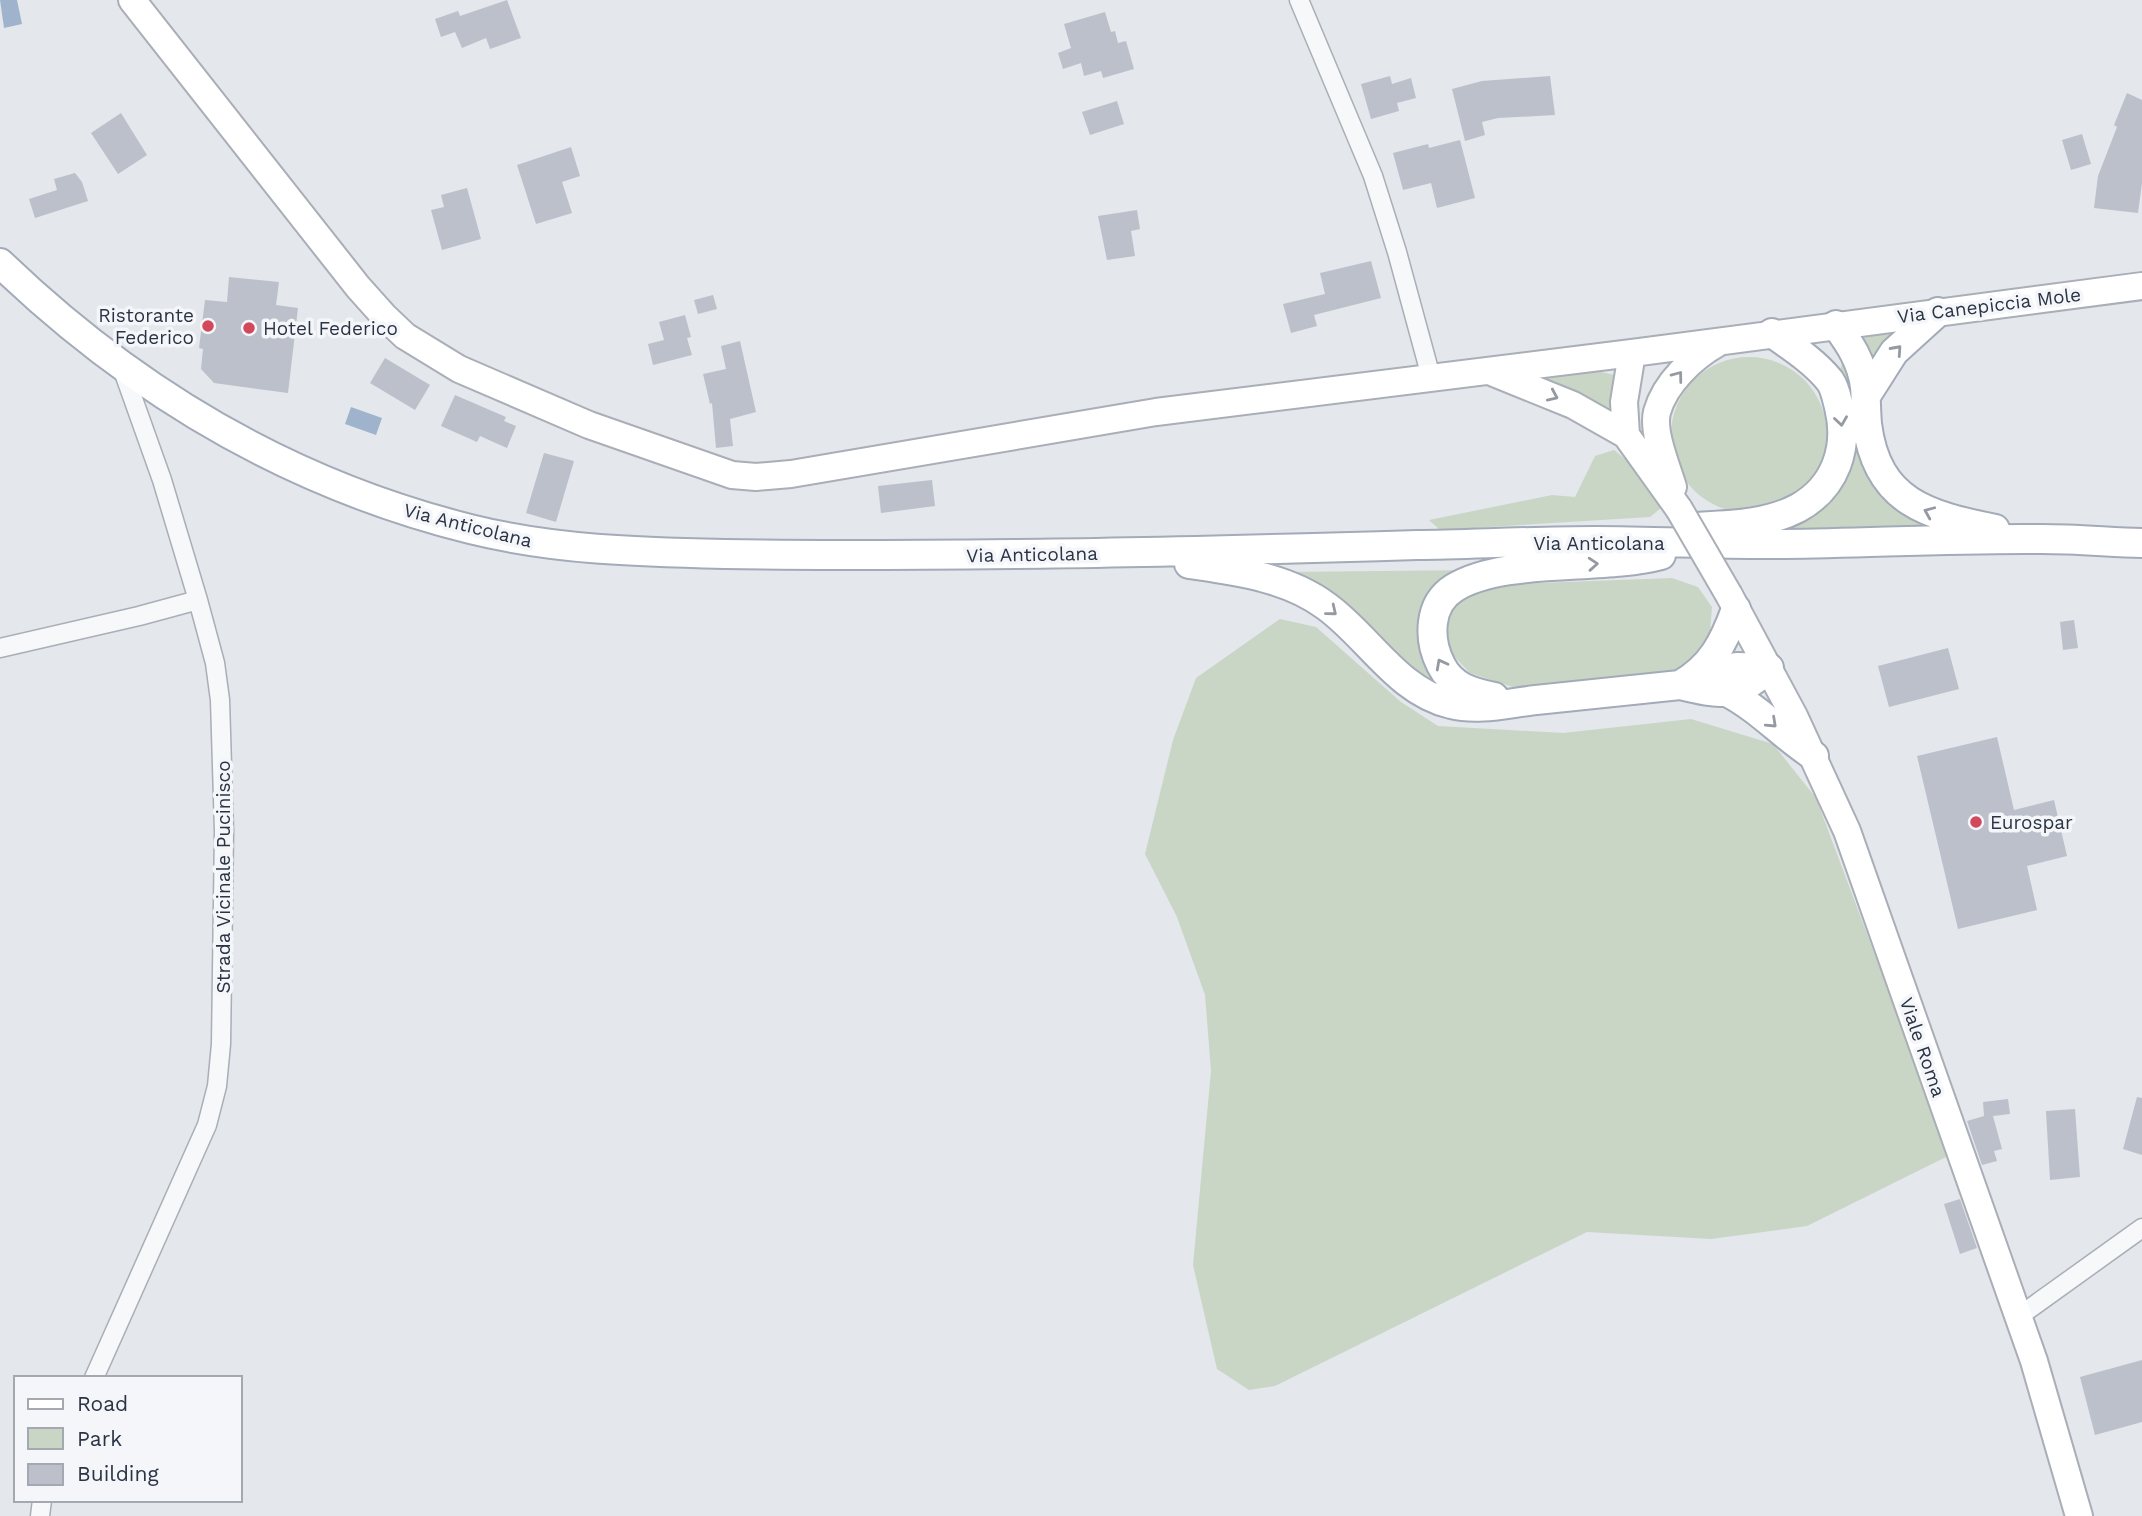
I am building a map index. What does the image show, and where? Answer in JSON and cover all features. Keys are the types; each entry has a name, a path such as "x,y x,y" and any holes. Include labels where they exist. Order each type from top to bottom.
{"main road":[{"name":"Via Anticolana","path":"0,263 65,323 174,402 225,432 313,476 394,507 468,528 585,549 814,556 1117,554 1597,541 1689,544 2042,539 2142,543"},
{"path":"1866,396 1895,352 1938,312"},
{"path":"1597,541 1627,532 1650,529 1754,522 1787,512 1805,503 1827,484 1836,469 1842,450 1842,424 1831,383 1836,325"},
{"path":"1836,325 1859,361 1866,396 1867,426 1874,456 1887,481 1905,499 1948,519 2042,539"},
{"path":"1772,333 1805,358 1831,383"},
{"path":"1521,702 1465,690 1444,671 1434,649 1432,628 1436,609 1450,590 1486,575 1635,560 1665,554 1689,544"},
{"path":"1117,554 1233,571 1294,587 1327,606 1399,674 1424,693 1460,706 1488,707 1688,681 1737,667 1769,668"},
{"path":"1688,681 1717,653 1732,602"},
{"path":"1727,692 1747,687 1769,668"},
{"path":"1688,681 1727,692 1759,712 1814,756"}],"street":[{"name":"Via Canepiccia Mole","path":"132,0 358,287 405,336 430,353 488,382 589,425 722,473 756,477 791,474 1117,417 2142,286"},
{"path":"1298,0 1373,176 1431,377"},
{"path":"1657,412 1682,370 1700,354 1725,340"},
{"path":"1632,353 1657,412 1660,446 1679,509"},
{"path":"1626,435 1624,402 1632,353"},
{"name":"Strada Vicinale Pucinisco","path":"95,1376 199,1146 211,1113 219,1073 224,949 223,736 215,663 162,480 121,365"},
{"path":"1489,371 1562,400 1626,435 1679,509"},
{"name":"Viale Roma","path":"1679,509 1769,668 1814,756 1847,831 2034,1361 2079,1516"},
{"path":"0,648 198,600"},
{"path":"2018,1317 2142,1228"}],"green space":[{"path":"1906,328 1870,364 1858,338 1865,333"},
{"path":"1845,354 1861,432 1940,526 1779,530 1823,505 1839,373"},
{"path":"1749,357 1779,363 1804,380 1821,405 1827,435 1821,465 1804,490 1779,507 1749,513 1719,507 1694,490 1677,465 1671,435 1677,405 1694,380 1719,363"},
{"path":"1597,371 1623,377 1613,419 1532,377"},
{"path":"1614,450 1639,470 1661,508 1650,517 1440,530 1429,520 1552,495 1575,497 1595,456"},
{"path":"1475,570 1445,584 1440,685 1413,669 1288,572"},
{"path":"1672,578 1698,587 1712,607 1709,646 1693,670 1516,688 1470,673 1450,652 1447,624 1459,598 1485,585"},
{"path":"1280,619 1316,627 1401,702 1438,726 1563,733 1691,719 1773,744 1816,798 1950,1155 1807,1226 1711,1239 1587,1232 1275,1386 1249,1390 1217,1369 1193,1265 1211,1071 1205,995 1177,917 1145,854 1173,740 1196,678"}],"water":[{"path":"0,0 17,0 22,24 4,28"},
{"path":"351,407 382,418 376,435 345,424"}],"building":[{"path":"507,0 521,38 490,49 486,38 462,48 455,32 441,37 435,19 458,11 460,16"},
{"path":"1105,12 1111,32 1115,31 1118,43 1126,41 1134,69 1103,78 1101,71 1084,76 1081,63 1063,69 1058,53 1071,48 1064,24"},
{"path":"1390,76 1392,84 1411,78 1416,98 1397,103 1399,111 1371,119 1361,84"},
{"path":"1550,76 1555,115 1498,118 1482,122 1485,135 1465,141 1452,89 1482,81"},
{"path":"2127,93 2142,100 2142,183 2138,213 2094,208 2098,176"},
{"path":"1117,101 1124,124 1090,135 1082,112"},
{"path":"121,113 147,155 118,174 91,133"},
{"path":"2082,134 2091,164 2071,170 2062,140"},
{"path":"1460,140 1475,198 1437,208 1431,183 1403,190 1393,153 1428,144 1429,148"},
{"path":"571,147 580,176 562,182 572,213 536,224 517,165"},
{"path":"75,173 82,182 88,201 35,218 29,199 57,190 54,179"},
{"path":"467,188 481,239 442,250 431,210 444,207 441,195"},
{"path":"1137,210 1140,229 1131,231 1135,256 1107,260 1098,216"},
{"path":"1371,261 1381,298 1314,315 1317,326 1291,333 1283,304 1325,294 1320,273"},
{"name":"Hotel Federico","path":"229,277 279,282 276,305 298,308 288,393 214,383 201,369 203,349 199,348 205,300 227,302"},
{"path":"713,295 717,309 698,314 694,300"},
{"path":"685,315 691,337 687,338 692,355 653,365 648,344 664,340 659,322"},
{"path":"740,341 756,412 730,419 733,446 716,448 712,403 710,404 703,374 726,369 721,346"},
{"path":"385,358 430,385 415,410 370,383"},
{"path":"455,395 506,417 504,421 516,426 507,448 480,436 477,442 441,426"},
{"path":"544,453 574,461 556,522 526,513"},
{"path":"932,480 935,506 881,513 878,486"},
{"path":"2074,620 2078,648 2063,650 2060,622"},
{"path":"1948,648 1959,689 1889,707 1878,666"},
{"path":"1997,737 2014,810 2054,800 2067,856 2027,866 2037,910 1958,929 1917,756"},
{"path":"2137,1097 2142,1098 2142,1155 2123,1149"},
{"path":"2008,1099 2010,1114 1993,1116 2002,1149 1994,1151 1997,1161 1982,1165 1967,1121 1984,1116 1983,1102"},
{"path":"2075,1109 2080,1177 2050,1180 2046,1111"},
{"path":"1960,1199 1977,1248 1960,1254 1944,1204"},
{"path":"2142,1360 2142,1422 2095,1435 2080,1377"}],"place":[{"name":"Ristorante Federico","path":"208,326"},
{"name":"Hotel Federico","path":"249,328"},
{"name":"Eurospar","path":"1976,822"}]}
